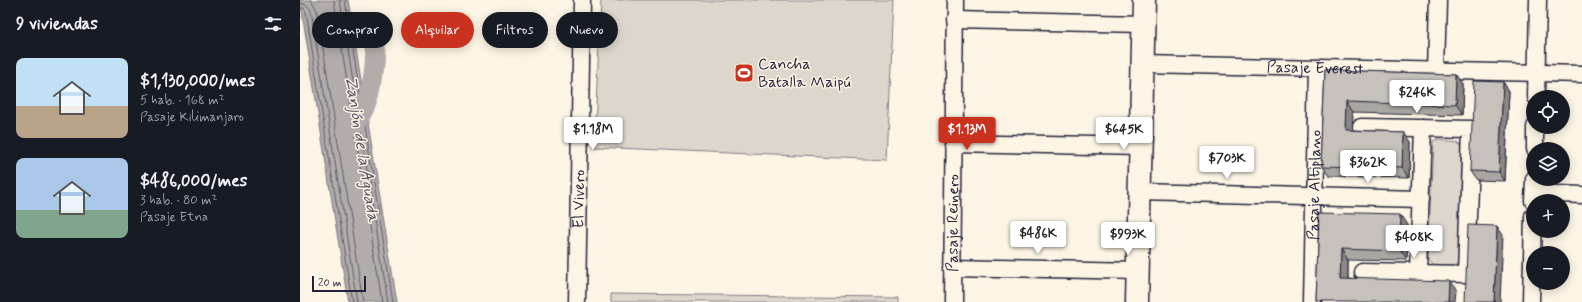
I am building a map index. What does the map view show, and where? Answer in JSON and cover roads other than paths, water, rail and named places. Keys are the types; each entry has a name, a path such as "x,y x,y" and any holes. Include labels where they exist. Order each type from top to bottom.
{"main road":[{"path":"1137,302 1144,0"}],"street":[{"name":"El Vivero","path":"577,302 582,0"},
{"name":"Pasaje Reinero","path":"952,302 955,0"},
{"path":"1436,71 1438,0"},
{"path":"1536,90 1538,0"},
{"path":"954,20 1144,24"},
{"name":"Pasaje Everest","path":"1143,64 1582,74"},
{"name":"Pasaje Altiplano","path":"1312,302 1317,68"},
{"path":"1362,127 1472,129 1466,274 1362,272"},
{"path":"1418,273 1423,128"},
{"path":"953,143 1141,147"},
{"path":"1534,191 1582,195"},
{"path":"1140,192 1421,199"},
{"path":"1531,302 1532,238"},
{"path":"952,267 1138,271"}],"water":[{"name":"Zanjón de la Aguada","path":"300,0 348,0 350,12 312,12 312,48 356,48 397,302 348,302"}],"waterway":[{"name":"Zanjón de la Aguada","path":"354,127 363,112 370,92 375,48"}],"place":[{"name":"Cancha Batalla Maipú","path":"744,73"}]}
